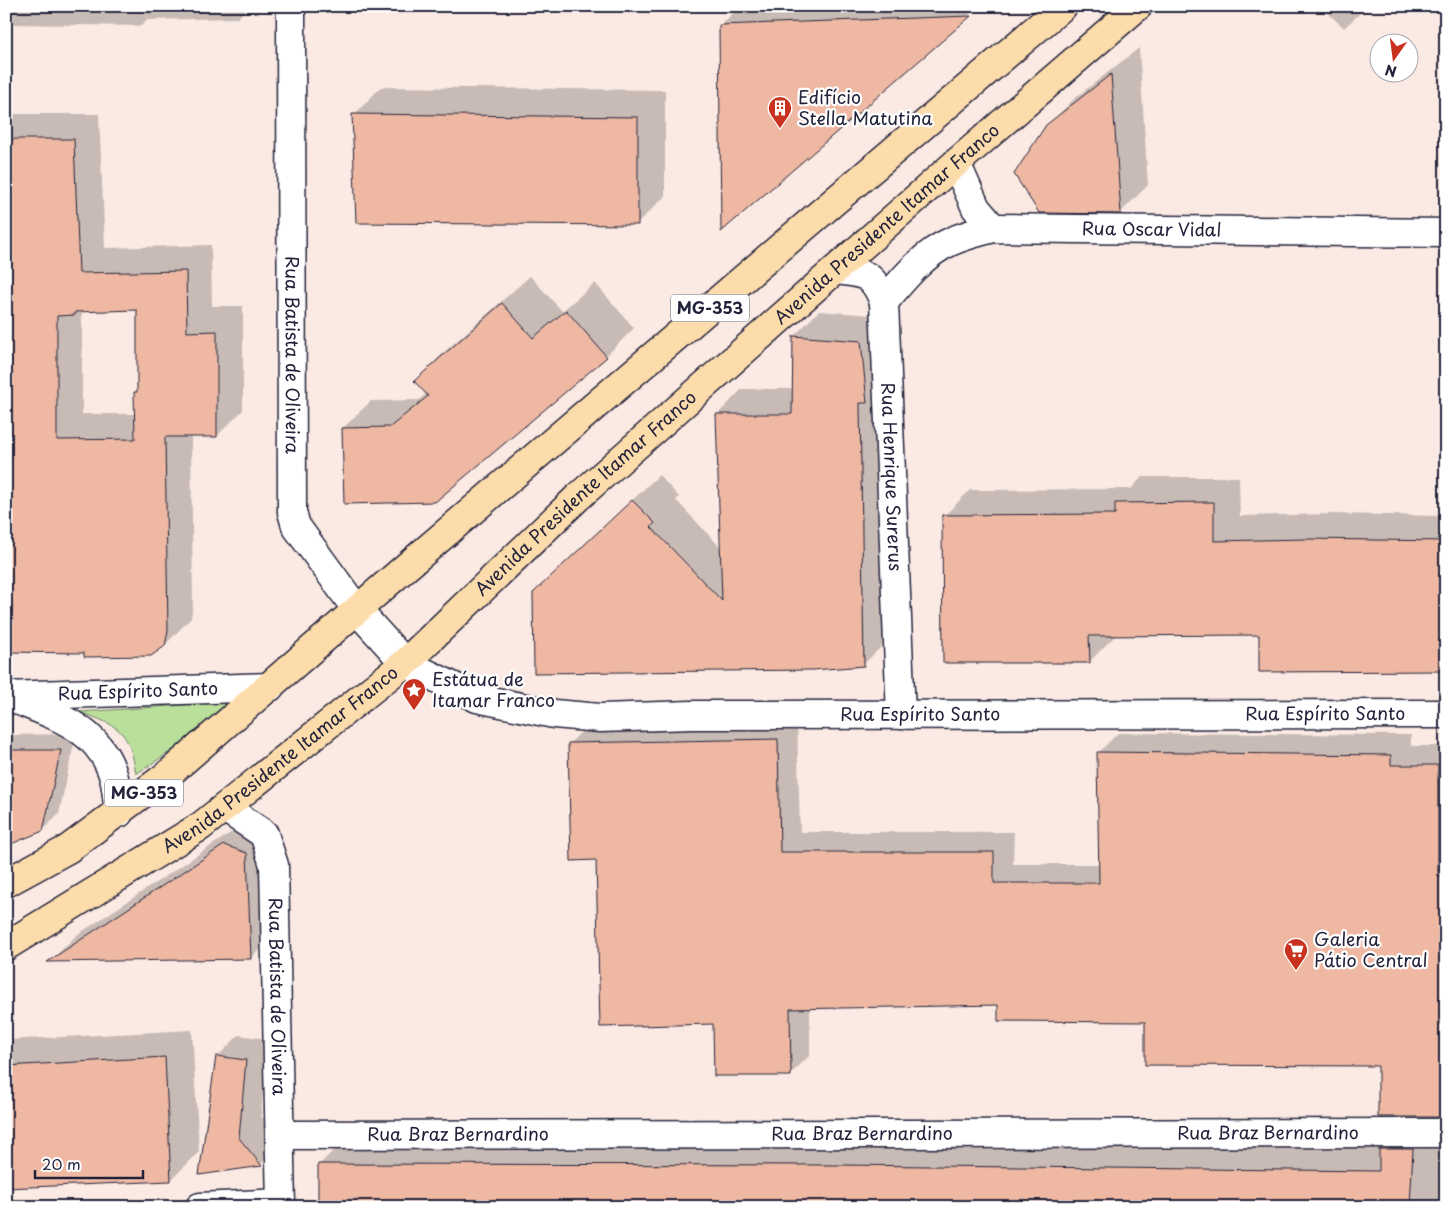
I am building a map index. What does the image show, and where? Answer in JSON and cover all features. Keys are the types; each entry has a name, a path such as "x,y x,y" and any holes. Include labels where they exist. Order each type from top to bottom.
{"main road":[{"name":"MG-353","path":"6,883 68,848 166,776 357,610 1063,6"},
{"name":"Avenida Presidente Itamar Franco","path":"6,946 193,831 225,808 405,663 577,498 956,163 1138,6"}],"street":[{"name":"Rua Batista de Oliveira","path":"291,6 292,512 296,526 357,610 405,663"},
{"path":"956,163 976,208 993,228"},
{"name":"Rua Oscar Vidal","path":"884,302 906,276 931,254 952,241 993,228 1446,233"},
{"name":"Rua Henrique Surerus","path":"836,270 865,274 878,287 884,302 901,715"},
{"name":"Rua Espírito Santo","path":"405,663 478,698 554,714 600,718 692,715 1446,714"},
{"name":"Rua Espírito Santo","path":"6,696 270,687"},
{"name":"Rua Espírito Santo","path":"6,696 69,720 99,746 114,778 119,812"},
{"name":"Rua Batista de Oliveira","path":"225,808 264,834 274,865 281,1205"},
{"name":"Rua Braz Bernardino","path":"280,1135 1446,1133"},
{"path":"200,1207 281,1205"}],"green space":[{"path":"248,701 136,774 130,748 120,732 104,721 79,712"}],"building":[{"name":"Edifício Stella Matutina","path":"971,16 721,232 719,25"},
{"path":"1111,74 1121,214 1039,213 1014,174 1046,125"},
{"path":"352,114 638,117 638,225 356,223"},
{"path":"6,139 74,139 79,273 186,271 187,332 217,331 217,437 165,437 168,631 165,646 151,656 84,657 84,653 6,652","holes":["137,310 137,392 134,392 135,439 57,440 57,316 75,315 75,312"]},
{"path":"502,303 533,338 566,310 607,357 435,502 344,504 342,428 390,427 428,396 414,381"},
{"path":"793,336 861,341 867,403 860,403 864,666 813,670 534,673 533,593 632,500 655,523 651,527 722,601 716,414 792,414"},
{"path":"1214,502 1214,541 1306,539 1446,541 1446,671 1259,672 1259,635 1089,636 1090,663 943,663 942,515 1115,514 1115,503"},
{"path":"778,739 780,852 994,852 994,883 1099,883 1097,752 1391,755 1391,765 1438,765 1438,876 1446,876 1446,1117 1378,1117 1378,1066 1145,1065 1145,1022 998,1021 998,1005 790,1009 791,1076 714,1076 713,1024 600,1027 596,860 571,861 568,743"},
{"path":"6,750 61,750 43,831 6,846"},
{"path":"224,845 247,853 251,959 47,962"},
{"path":"216,1056 246,1060 239,1138 262,1166 199,1175"},
{"path":"165,1057 171,1181 6,1188 6,1066"},
{"path":"1379,1149 1413,1149 1410,1207 318,1207 318,1164 840,1165 1379,1171"}],"place":[{"name":"Edifício Stella Matutina","path":"780,129"},
{"name":"Estátua de Itamar Franco","path":"414,711"},
{"name":"Galeria Pátio Central","path":"1296,971"}]}
